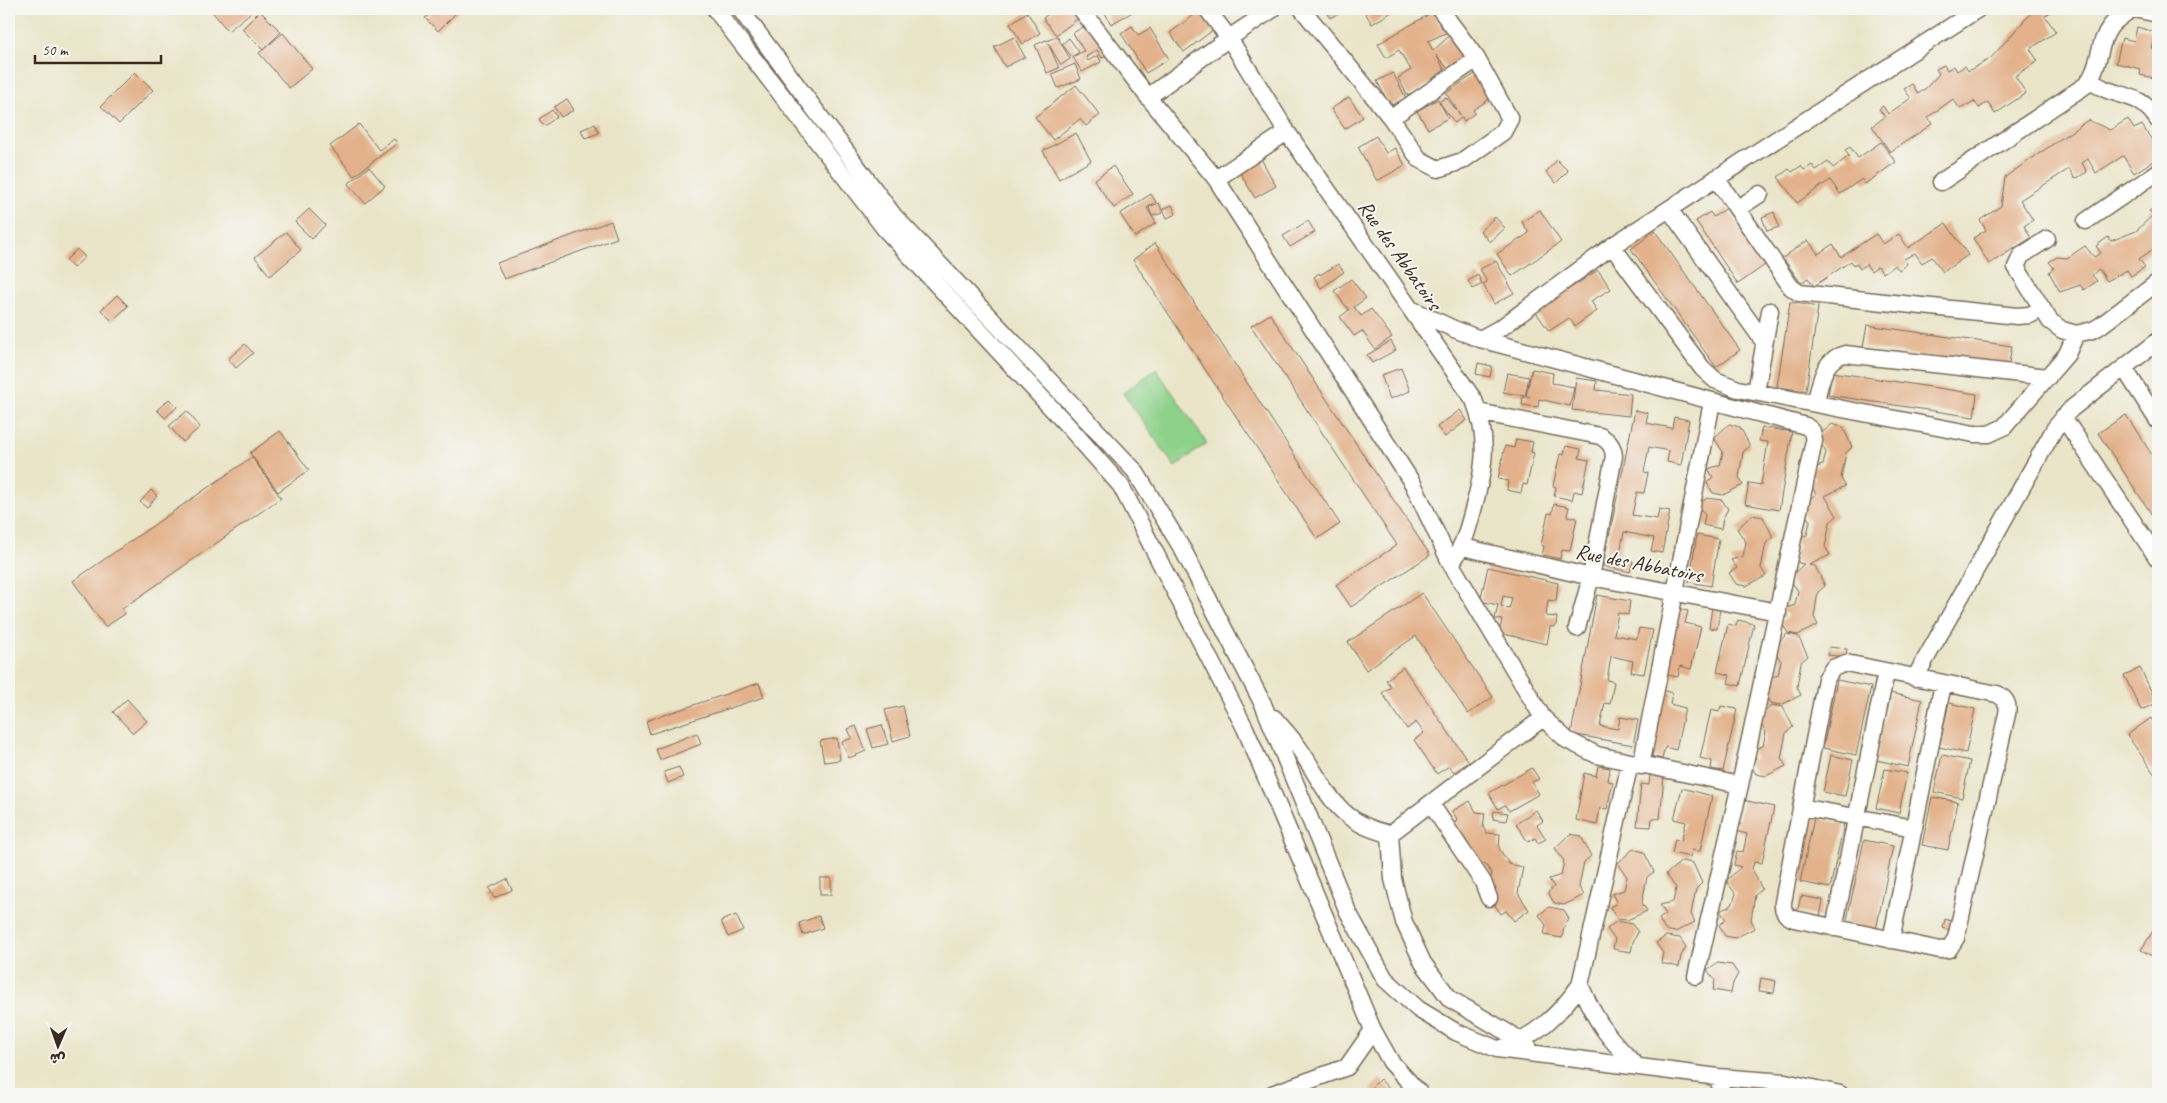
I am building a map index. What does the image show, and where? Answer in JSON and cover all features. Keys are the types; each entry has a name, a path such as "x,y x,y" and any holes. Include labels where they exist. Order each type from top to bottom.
{"street":[{"path":"714,9 885,229 1069,427 1121,486 1245,728 1373,1030 1391,1062 1420,1094"},
{"path":"740,9 894,216 1135,471 1183,550 1263,704 1348,912 1385,979 1418,1009 1456,1032 1498,1049 1718,1077 1785,1082 1840,1094"},
{"path":"1081,9 1148,98 1216,179 1412,484 1451,564 1543,718 1554,730 1582,749 1597,755 1635,765 1740,785"},
{"name":"Rue des Abbatoirs","path":"1207,9 1229,38 1287,132 1468,390 1478,412 1485,442 1483,472 1463,547 1451,564"},
{"path":"1148,98 1229,38 1273,9"},
{"path":"1302,9 1390,118 1419,159 1438,169 1462,161 1503,132 1510,118 1477,60 1440,9"},
{"path":"1480,339 1502,327 1612,246 1978,9"},
{"path":"1942,182 2081,89 2095,72 2107,32 2116,21 2133,9 2158,14"},
{"path":"1390,118 1477,60"},
{"path":"2090,80 2102,88 2133,97 2142,102 2158,120"},
{"path":"1216,179 1287,132"},
{"path":"2086,221 2158,172"},
{"path":"1716,178 1791,287 1804,294 2017,316 2030,315 2042,308"},
{"path":"1737,209 1760,194"},
{"path":"1669,209 1764,342"},
{"path":"2047,239 2018,258 2016,266 2042,308 2055,326 2062,330 2076,334 2092,330 2158,282"},
{"path":"1612,246 1708,375 1730,387 1974,434 1989,434 2004,427 2067,354 2076,334"},
{"path":"1412,309 1480,339 1806,426 1812,431 1814,436 1778,612 1696,976"},
{"path":"1756,392 1770,310"},
{"path":"1447,359 1454,329"},
{"path":"1915,678 2055,428 2071,409 2158,341"},
{"path":"1815,403 1828,363 1839,355 1845,354 2048,377"},
{"path":"2124,368 2158,421"},
{"path":"1498,1049 1522,1041 1545,1025 1565,1007 1580,985 1676,592 1712,402"},
{"path":"1478,412 1600,436 1610,444 1614,456 1591,577 1577,628"},
{"path":"2063,417 2158,559"},
{"name":"Rue des Abbatoirs","path":"1463,547 1591,577 1778,612"},
{"path":"1846,663 1915,678 2001,696 2007,704 2007,714 1955,942 1949,949 1940,950 1790,917 1786,915 1782,907 1800,807 1829,672 1833,668 1846,663"},
{"path":"1834,928 1886,672"},
{"path":"1891,940 1943,684"},
{"path":"1263,704 1299,748 1332,800 1343,813 1357,824 1390,834 1543,718"},
{"path":"1431,804 1483,882 1489,898"},
{"path":"1800,807 1914,828"},
{"path":"1390,834 1393,879 1404,922 1423,963 1450,999 1547,1056"},
{"path":"1580,985 1594,1016 1608,1037 1638,1067"},
{"path":"1272,1094 1346,1067 1373,1030"},
{"path":"1718,1077 1722,1094"}],"green space":[{"path":"1156,369 1207,443 1175,467 1123,393"}],"building":[{"path":"210,9 255,9 228,31"},
{"path":"425,9 459,10 438,31 425,18 430,14"},
{"path":"1055,9 1079,9 1083,15 1056,35 1043,18"},
{"path":"1103,9 1138,9 1111,24"},
{"path":"1324,9 1347,9 1330,18"},
{"path":"1363,9 1390,9 1392,12 1372,24"},
{"path":"2029,9 2055,9 2045,16 2056,32 2030,49 2038,61 2015,76 2026,93 1995,114 1988,102 1979,108 1974,101 1960,109 1953,99 1928,117 1932,124 1890,152 1872,126 1885,117 1879,109 1883,106 1888,114 1911,98 1904,89 1912,84 1918,94 1939,74 1936,69 1944,65 1947,70 1954,66 1957,71 1965,66 1968,71 1990,59 2031,13"},
{"path":"260,11 281,32 263,50 242,29"},
{"path":"1199,11 1213,30 1184,52 1170,33"},
{"path":"1027,12 1040,33 1023,44 1010,24"},
{"path":"1433,12 1442,28 1446,26 1450,31 1428,41 1433,51 1449,36 1467,56 1450,71 1436,55 1447,74 1408,96 1398,78 1411,70 1399,50 1386,58 1378,44"},
{"path":"1091,22 1110,54 1102,58 1097,50 1086,57 1088,61 1098,55 1101,62 1082,72 1073,57 1084,51 1073,33"},
{"path":"1132,26 1138,35 1150,28 1169,59 1146,73 1121,33"},
{"path":"2137,27 2155,32 2151,48 2158,49 2158,79 2140,75 2141,69 2116,63 2122,38 2134,41"},
{"path":"283,33 312,69 289,88 259,53"},
{"path":"1057,36 1070,59 1061,65 1048,43 1059,68 1047,73 1035,45"},
{"path":"1014,37 1025,57 1005,67 994,47"},
{"path":"1069,38 1079,52 1072,57 1062,44"},
{"path":"1075,64 1081,79 1058,88 1052,74"},
{"path":"1484,68 1500,92 1473,110 1475,113 1464,121 1462,117 1455,123 1439,102 1446,97 1461,116 1446,93"},
{"path":"135,72 153,90 119,124 101,106"},
{"path":"1393,73 1406,98 1390,106 1377,81"},
{"path":"1076,85 1100,115 1086,126 1080,119 1053,140 1035,117"},
{"path":"1349,97 1363,117 1345,129 1331,109"},
{"path":"567,99 574,110 561,117 554,107"},
{"path":"1438,99 1448,118 1428,129 1417,111"},
{"path":"552,110 557,117 544,126 539,119"},
{"path":"2128,119 2134,129 2142,125 2158,150 2153,154 2156,159 2134,173 2123,156 2096,173 2088,159 2082,163 2087,172 2075,179 2069,169 2020,200 2033,220 2024,226 2031,238 1989,264 1973,238 1986,230 1980,220 2001,206 2005,177 2088,120 2110,130"},
{"path":"359,124 379,150 394,139 397,143 354,176 330,146"},
{"path":"595,124 599,133 585,138 581,130"},
{"path":"1076,133 1091,161 1059,179 1043,151"},
{"path":"1376,136 1386,153 1395,148 1405,165 1377,181 1358,147"},
{"path":"1881,142 1896,162 1865,184 1862,179 1840,194 1830,180 1797,203 1778,177 1789,169 1792,172 1801,166 1804,170 1812,165 1816,170 1828,162 1833,168 1849,156 1845,150 1850,147 1858,158"},
{"path":"1260,157 1276,186 1255,198 1238,169"},
{"path":"1557,160 1568,171 1556,183 1546,172"},
{"path":"1113,166 1133,194 1114,208 1094,180"},
{"path":"369,167 385,186 365,203 348,184"},
{"path":"1151,194 1156,202 1147,208 1156,223 1135,237 1120,214"},
{"path":"1159,203 1163,213 1152,216 1149,207"},
{"path":"1172,205 1176,214 1167,218 1163,209"},
{"path":"2158,205 2158,259 2153,249 2139,259 2145,267 2131,276 2127,270 2107,281 2099,269 2092,275 2097,281 2084,290 2080,285 2060,292 2049,272 2054,268 2049,262 2057,257 2067,258 2085,246 2094,257 2101,253 2096,246 2108,237 2111,241 2136,231 2153,215 2149,211"},
{"path":"1727,208 1765,265 1738,284 1696,221 1710,212 1713,217"},
{"path":"309,209 325,225 312,239 295,222"},
{"path":"1540,210 1561,242 1512,276 1497,254 1529,233 1522,222"},
{"path":"1774,212 1779,227 1767,231 1762,217"},
{"path":"1495,217 1505,228 1490,242 1480,231"},
{"path":"611,221 617,238 504,279 497,263"},
{"path":"1308,221 1315,232 1290,247 1283,236"},
{"path":"1946,223 1968,255 1943,272 1932,257 1922,263 1915,253 1904,259 1907,264 1899,270 1895,265 1883,273 1878,266 1871,271 1866,264 1860,269 1856,263 1854,265 1851,261 1814,286 1808,278 1801,283 1785,261 1772,270 1781,259 1808,240 1818,254 1833,244 1841,257 1876,234 1883,244 1899,234 1908,248"},
{"path":"1655,231 1740,350 1716,367 1631,249"},
{"path":"286,232 301,250 270,276 255,257"},
{"path":"1155,243 1340,524 1317,539 1133,260"},
{"path":"77,249 85,257 73,268 66,260"},
{"path":"1496,261 1514,293 1494,304 1483,284 1487,282 1480,269"},
{"path":"1338,264 1344,272 1321,288 1314,277"},
{"path":"1598,270 1611,289 1591,301 1597,311 1575,326 1569,318 1549,331 1535,311"},
{"path":"1478,275 1482,284 1473,289 1468,281"},
{"path":"1351,279 1366,298 1354,307 1361,316 1371,309 1392,337 1375,349 1362,331 1354,336 1340,317 1349,310 1334,291"},
{"path":"117,295 128,306 112,321 101,310"},
{"path":"1790,302 1818,307 1806,391 1777,387"},
{"path":"1270,314 1430,555 1351,607 1336,585 1397,545 1251,326"},
{"path":"1867,325 2012,346 2008,369 1863,347"},
{"path":"1391,341 1396,350 1372,363 1367,355"},
{"path":"245,344 253,353 236,368 228,359"},
{"path":"1478,363 1492,366 1490,377 1476,374"},
{"path":"1401,368 1410,391 1390,399 1381,375"},
{"path":"1532,369 1553,373 1552,383 1574,387 1570,406 1539,399 1538,407 1522,405 1523,397 1530,397 1526,396"},
{"path":"1832,372 1977,394 1974,417 1828,395"},
{"path":"1507,373 1529,377 1525,396 1503,392"},
{"path":"1576,378 1597,381 1596,390 1631,394 1629,416 1572,410"},
{"path":"169,399 177,407 165,418 157,410"},
{"path":"1460,410 1467,420 1445,437 1437,427"},
{"path":"1635,410 1648,413 1646,423 1672,428 1674,417 1689,420 1681,465 1667,462 1669,451 1649,447 1644,472 1648,473 1644,493 1637,492 1632,515 1657,519 1659,509 1670,511 1662,553 1651,551 1654,538 1624,532 1619,558 1633,561 1630,572 1603,566"},
{"path":"187,411 200,427 183,442 169,426"},
{"path":"2126,415 2158,464 2158,524 2098,433"},
{"path":"1729,424 1740,427 1750,446 1743,452 1739,477 1743,485 1723,495 1713,493 1707,483 1713,477 1708,469 1720,465 1723,452 1714,438"},
{"path":"1832,424 1843,427 1852,447 1846,453 1841,478 1845,486 1825,496 1837,516 1830,522 1825,547 1830,555 1809,565 1815,566 1825,586 1818,592 1814,617 1818,625 1798,635 1788,633 1781,622 1788,617 1783,609 1795,605 1798,591 1789,578 1804,564 1799,563 1793,552 1800,547 1794,538 1807,535 1810,521 1800,507 1816,494 1809,482 1816,478 1810,469 1823,465 1826,452 1816,438"},
{"path":"1762,427 1792,432 1779,510 1745,504 1749,483 1761,485 1768,442 1759,441"},
{"path":"280,431 309,470 278,492 250,453"},
{"path":"1516,439 1533,442 1531,452 1534,453 1527,485 1523,484 1521,493 1507,490 1508,481 1498,479 1505,446 1514,448"},
{"path":"1566,446 1581,449 1579,458 1589,460 1582,493 1574,491 1572,500 1554,496 1556,487 1553,486 1560,454 1564,455"},
{"path":"252,457 281,498 122,609 125,614 105,627 73,581"},
{"path":"151,490 157,496 147,508 140,502"},
{"path":"1707,498 1722,500 1728,509 1723,518 1721,529 1703,525 1705,515 1697,505"},
{"path":"1554,504 1569,507 1567,516 1577,518 1570,551 1562,550 1560,559 1542,555 1544,546 1541,545 1548,513 1552,514"},
{"path":"1752,515 1763,517 1773,537 1766,543 1761,568 1766,576 1746,586 1736,584 1729,573 1737,568 1731,560 1743,556 1746,542 1737,529"},
{"path":"1697,535 1719,539 1711,586 1689,582"},
{"path":"1488,567 1558,583 1556,601 1548,600 1546,616 1557,617 1556,626 1550,627 1547,644 1499,633 1502,620 1495,619 1498,605 1480,601","holes":["1503,596 1512,598 1509,609 1501,606"]},
{"path":"1422,593 1493,697 1468,714 1416,636 1366,670 1348,642"},
{"path":"1597,595 1630,601 1628,615 1618,613 1614,635 1637,639 1639,628 1653,630 1644,674 1631,672 1633,661 1611,656 1607,680 1614,682 1610,704 1605,703 1600,726 1618,729 1620,717 1638,720 1633,745 1571,734"},
{"path":"1712,607 1720,609 1717,629 1709,628"},
{"path":"1677,609 1688,611 1685,623 1701,627 1691,669 1680,666 1678,677 1663,674"},
{"path":"1738,620 1754,624 1740,686 1728,683 1730,675 1717,672 1728,624 1736,626"},
{"path":"1787,634 1798,636 1808,656 1801,662 1797,687 1801,695 1781,705 1771,703 1765,692 1771,687 1766,679 1778,675 1781,661 1772,648"},
{"path":"1829,647 1847,649 1846,657 1828,655"},
{"path":"1403,667 1469,762 1454,772 1449,766 1437,774 1414,740 1424,733 1416,722 1407,729 1382,693 1391,687 1386,680"},
{"path":"2140,668 2157,703 2141,710 2124,675"},
{"path":"1837,680 1871,687 1856,755 1823,748"},
{"path":"759,683 764,697 650,734 646,721"},
{"path":"1662,690 1672,693 1670,704 1685,708 1676,750 1665,747 1662,759 1647,755"},
{"path":"1890,693 1922,700 1908,767 1876,760"},
{"path":"127,699 147,721 133,733 113,712"},
{"path":"1949,703 1975,709 1966,753 1939,747"},
{"path":"1772,705 1783,707 1793,727 1786,733 1781,758 1786,766 1766,776 1756,774 1749,763 1756,758 1751,750 1763,746 1766,732 1757,719"},
{"path":"903,706 910,736 893,741 885,710"},
{"path":"1721,706 1737,709 1723,771 1711,769 1712,761 1700,758 1711,710 1719,712"},
{"path":"2151,718 2158,729 2158,779 2127,735"},
{"path":"882,725 888,744 873,748 867,729"},
{"path":"856,726 866,751 849,758 842,742 852,738 848,729"},
{"path":"697,733 701,744 660,760 656,749"},
{"path":"837,738 840,760 824,762 820,741"},
{"path":"1831,755 1853,760 1845,796 1823,792"},
{"path":"1942,755 1970,761 1962,798 1934,792"},
{"path":"1598,766 1610,768 1608,781 1613,782 1607,809 1600,808 1597,825 1576,820 1584,773 1596,776"},
{"path":"679,767 683,777 668,783 664,772"},
{"path":"1532,768 1539,779 1532,782 1539,794 1509,811 1505,805 1498,809 1489,793"},
{"path":"1885,769 1907,773 1899,813 1876,808"},
{"path":"1650,775 1664,776 1660,819 1652,818 1651,827 1637,826 1641,784 1649,785"},
{"path":"1682,788 1712,796 1700,851 1692,850 1690,857 1672,853 1675,839 1681,841 1686,822 1674,819"},
{"path":"1932,797 1958,802 1948,850 1922,845"},
{"path":"1743,800 1774,807 1762,863 1754,862 1752,869 1762,889 1755,895 1751,920 1755,928 1735,938 1725,936 1719,925 1726,920 1720,911 1732,905 1736,894 1726,881 1741,867 1734,865 1737,851 1743,852 1747,834 1736,831"},
{"path":"1470,801 1476,812 1485,813 1483,827 1487,833 1500,834 1499,848 1509,864 1523,867 1518,893 1529,910 1514,921 1506,911 1501,914 1491,900 1496,888 1488,885 1492,874 1485,864 1472,860 1452,829 1457,819 1452,811"},
{"path":"1536,810 1543,821 1537,825 1546,839 1538,843 1535,838 1528,842 1516,824"},
{"path":"1494,811 1508,813 1506,821 1493,819"},
{"path":"1814,818 1844,824 1830,888 1800,882"},
{"path":"1570,834 1581,836 1591,856 1584,862 1579,887 1584,895 1564,905 1554,903 1548,892 1554,887 1549,879 1561,875 1564,861 1555,848"},
{"path":"1864,840 1893,846 1875,935 1845,929"},
{"path":"1633,849 1644,852 1654,872 1647,877 1642,903 1647,911 1627,920 1617,919 1610,907 1617,903 1612,894 1624,890 1627,877 1618,863"},
{"path":"1682,861 1693,863 1702,883 1696,889 1691,914 1695,922 1675,932 1665,930 1659,919 1666,914 1660,905 1673,902 1676,888 1666,874"},
{"path":"820,878 831,878 831,895 820,895"},
{"path":"507,879 512,890 494,898 489,888"},
{"path":"1801,896 1823,900 1820,917 1797,912"},
{"path":"1549,907 1564,910 1569,919 1564,928 1562,938 1544,935 1546,925 1539,915"},
{"path":"736,915 743,930 728,937 721,921"},
{"path":"819,916 823,928 803,935 799,923"},
{"path":"1945,919 1954,922 1952,931 1943,928"},
{"path":"1617,921 1632,924 1638,932 1631,952 1613,949 1615,939 1607,929"},
{"path":"2158,923 2158,959 2141,950"},
{"path":"1666,936 1680,938 1686,947 1681,956 1679,967 1661,963 1663,953 1656,943"},
{"path":"1717,963 1732,965 1738,974 1733,983 1731,993 1713,990 1715,980 1707,970"},
{"path":"1761,978 1776,981 1774,993 1759,991"},
{"path":"1380,1079 1391,1091 1388,1094 1376,1094 1370,1089"}]}
